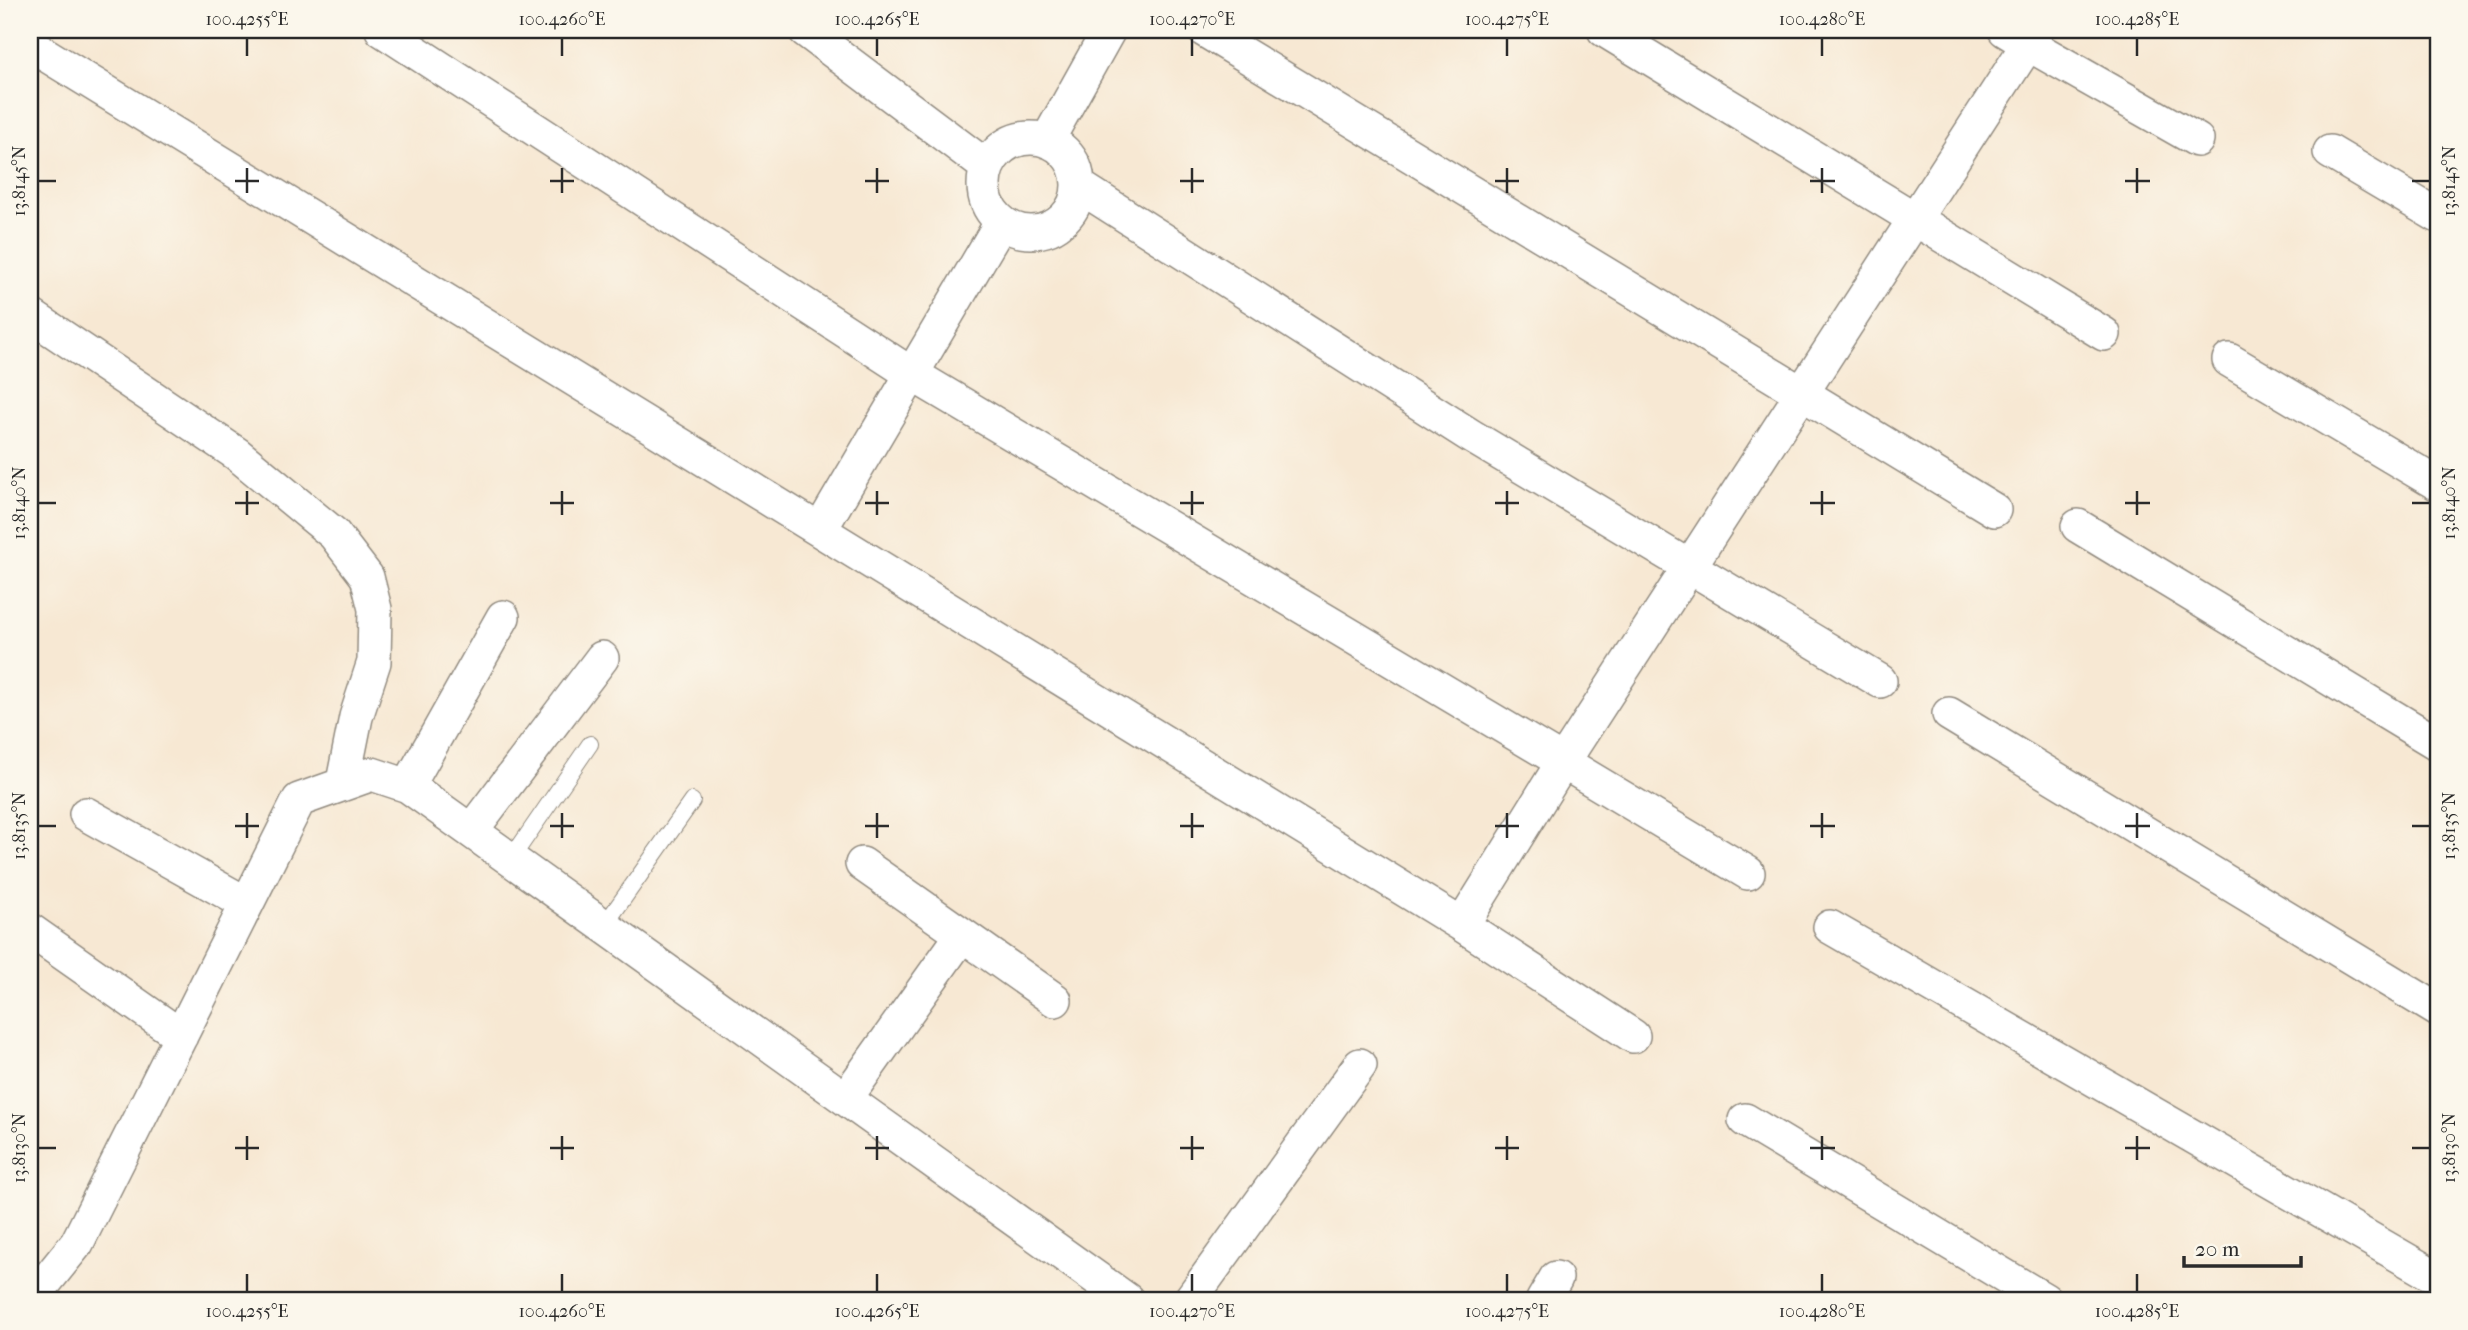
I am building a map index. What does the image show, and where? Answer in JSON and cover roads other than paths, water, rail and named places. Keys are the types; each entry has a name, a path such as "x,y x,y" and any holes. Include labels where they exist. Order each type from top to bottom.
{"street":[{"path":"382,30 910,373 1748,873"},
{"path":"805,30 987,167"},
{"path":"1046,141 1109,30"},
{"path":"1204,30 1994,510"},
{"path":"1604,30 2104,334"},
{"path":"1462,925 1563,762 1913,219 2017,37 2197,140"},
{"path":"30,45 1462,925 1633,1036"},
{"path":"1018,139 1046,141 1060,147 1077,171 1079,186 1069,214 1052,228 1030,233 1001,223 990,212 984,197 983,181 987,167 994,154 1018,139"},
{"path":"2330,152 2438,216"},
{"path":"1079,186 1471,436 1880,681"},
{"path":"820,530 910,373 1001,223"},
{"path":"30,315 237,454 334,534 367,577 375,609 373,662 356,717 343,782"},
{"path":"2229,360 2438,484"},
{"path":"2078,526 2438,744"},
{"path":"408,786 503,617"},
{"path":"471,831 602,658"},
{"path":"1949,714 2438,1010"},
{"path":"31,1300 77,1243 299,800 343,782 372,774 408,786 1127,1300"},
{"path":"86,814 247,904"},
{"path":"862,864 1055,1000"},
{"path":"1830,927 2438,1278"},
{"path":"30,930 181,1037"},
{"path":"846,1098 962,934"},
{"path":"1190,1300 1360,1066"},
{"path":"1745,1120 2045,1300"}],"lane":[{"path":"511,859 590,744"},
{"path":"604,926 692,801"}]}
